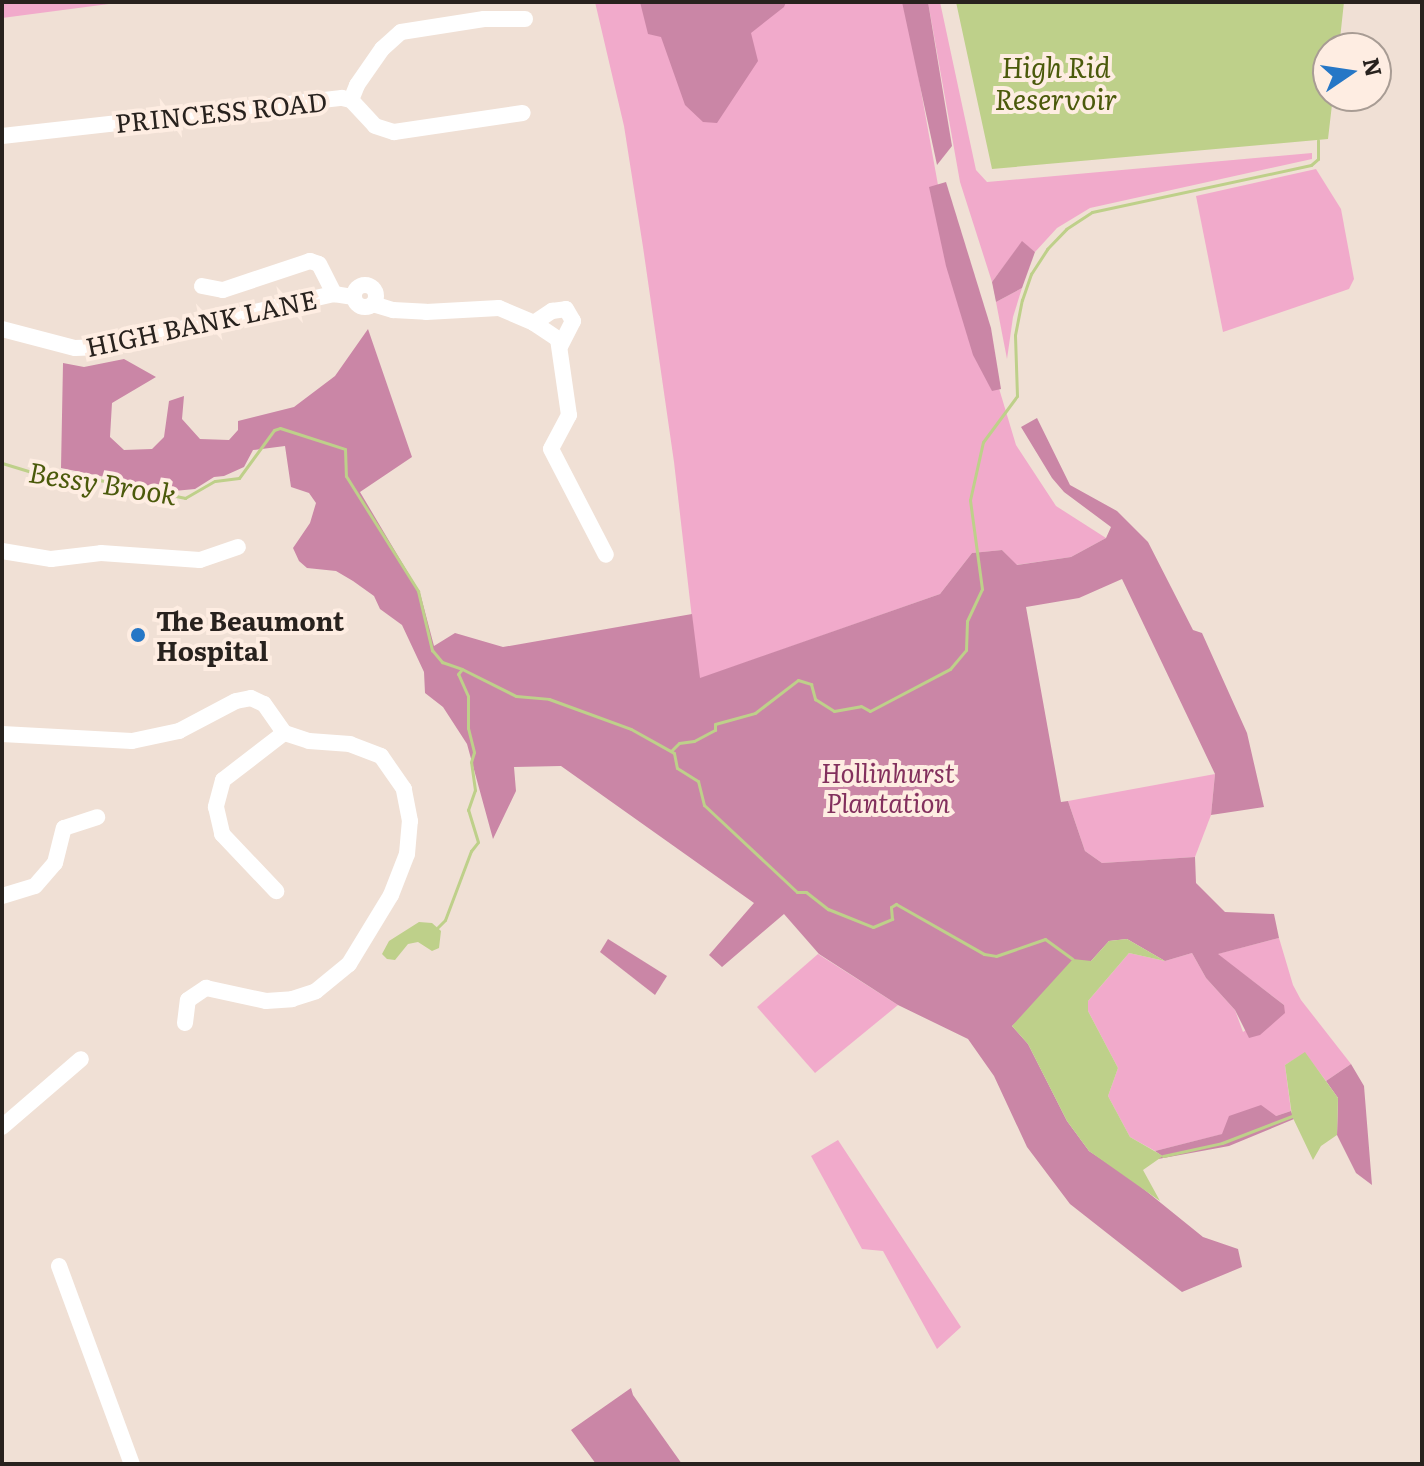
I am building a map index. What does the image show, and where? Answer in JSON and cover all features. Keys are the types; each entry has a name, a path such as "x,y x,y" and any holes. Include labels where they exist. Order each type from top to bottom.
{"street":[{"path":"351,100 357,85 382,49 401,32 484,19 527,19"},
{"name":"PRINCESS ROAD","path":"2,136 342,98 351,100 375,126 394,132 523,113"},
{"path":"202,286 223,290 310,261 319,264 334,294"},
{"name":"HIGH BANK LANE","path":"2,329 75,348 102,347 334,294 354,297 359,287 370,286 376,294 373,304 393,310 426,312 488,307 534,323 561,345"},
{"path":"534,323 552,311 566,309 573,321 561,345 569,415 551,449 606,555"},
{"path":"2,551 51,559 101,553 200,560 238,547"},
{"path":"2,734 132,741 170,734 197,724 236,701 251,698 264,704 284,733 309,741 366,748 390,765 404,789 410,821 400,876 349,964 328,983 305,996 266,1001 206,988 188,1000 185,1023"},
{"path":"276,891 222,834 216,807 223,780 284,733"},
{"path":"2,896 35,886 55,863 65,826 97,817"},
{"path":"2,1127 81,1059"},
{"path":"59,1266 132,1464"}],"shaded area":[{"path":"2,2 124,2 2,18"},
{"path":"595,2 905,2 938,185 1016,445 1056,506 1106,538 1071,557 1016,565 1002,550 972,553 940,594 699,679 674,462 643,247 624,126"},
{"path":"928,2 940,2 976,170 987,182 1312,153 1312,159 1090,208 1057,228 1035,252 1022,242 992,282 960,182"},
{"path":"1316,169 1341,209 1354,279 1349,289 1223,332 1196,196"},
{"path":"1022,288 1013,317 1007,359 996,302"},
{"path":"1215,774 1211,815 1195,857 1102,863 1085,851 1068,801"},
{"path":"1279,938 1293,985 1301,1000 1351,1064 1326,1081 1305,1053 1285,1065 1291,1111 1223,1134 1155,1151 1130,1137 1108,1096 1118,1068 1088,1011 1088,1001 1129,953 1165,961 1192,953 1206,978 1235,1010 1243,1032 1284,1005 1217,954"},
{"path":"818,954 898,1005 815,1073 757,1007"},
{"path":"838,1140 961,1327 937,1349 883,1251 862,1249 811,1156"}],"green space":[{"path":"640,2 786,2 784,7 751,33 758,61 717,123 703,122 685,105 661,37 648,34"},
{"path":"902,2 928,2 952,146 937,165"},
{"path":"946,182 991,328 1001,389 992,391 973,355 946,266 929,187"},
{"path":"1022,241 1035,252 1022,288 996,302 992,282"},
{"name":"Hollinhurst Plantation","path":"368,329 412,457 360,492 420,593 434,646 455,633 503,647 692,614 700,678 940,594 972,553 1002,550 1017,565 1071,557 1106,538 1111,527 1064,492 1052,478 1021,427 1037,418 1070,485 1117,511 1148,542 1193,630 1202,633 1247,733 1264,807 1211,815 1215,774 1122,579 1079,598 1026,607 1061,802 1068,801 1085,851 1102,863 1195,857 1196,883 1225,912 1274,914 1279,938 1218,954 1284,1005 1285,1013 1260,1035 1249,1038 1235,1010 1206,978 1192,953 1165,961 1127,939 1109,941 1091,961 1012,1026 1028,1044 1067,1121 1089,1151 1130,1178 1203,1237 1238,1249 1242,1267 1182,1292 1070,1204 1027,1147 994,1076 968,1039 898,1005 819,954 784,914 722,967 709,955 754,903 561,766 514,767 516,791 493,839 467,744 443,707 425,693 424,672 402,625 380,609 374,596 353,581 336,571 307,568 299,561 293,548 310,523 316,503 309,493 291,487 285,446 253,450 244,467 214,477 195,489 174,491 61,468 63,363 84,367 124,359 156,377 112,403 110,437 124,450 152,449 164,437 169,401 184,396 182,419 200,439 229,440 238,430 238,421 294,407 335,376"},
{"path":"608,939 667,976 655,995 600,952"},
{"path":"1351,1064 1364,1086 1372,1185 1356,1173 1337,1135 1338,1098 1326,1081"},
{"path":"1261,1105 1276,1116 1291,1111 1294,1119 1229,1146 1158,1159 1162,1156 1155,1151 1222,1134 1229,1116"},
{"path":"631,1388 682,1464 596,1464 571,1430"}],"water":[{"name":"High Rid Reservoir","path":"956,2 1344,2 1341,32 1312,32 1312,112 1331,112 1328,139 992,169"},
{"path":"419,922 432,923 441,931 439,948 432,951 418,942 408,944 395,960 387,959 382,954 389,941"},
{"path":"1127,939 1165,961 1129,953 1088,1001 1088,1011 1118,1068 1108,1096 1130,1137 1163,1156 1143,1170 1160,1201 1089,1151 1067,1121 1028,1044 1012,1026 1073,959 1091,961 1109,941"},
{"path":"1305,1052 1338,1098 1337,1135 1321,1146 1313,1160 1292,1116 1285,1065"}],"waterway":[{"path":"671,751 679,743 694,741 715,730 715,724 755,713 798,680 811,684 815,699 834,711 861,706 870,711 950,669 966,650 967,621 982,589 970,500 983,442 1017,396 1015,335 1022,300 1031,274 1047,249 1066,229 1092,212 1311,165 1318,159 1318,140"},
{"name":"Bessy Brook","path":"2,463 48,477 61,472 185,498 215,481 239,478 274,430 280,428 345,449 346,476 418,591 432,650 442,662 516,696 549,699 631,729 674,753 677,768 698,781 704,805 797,892 806,892 828,909 873,927 892,919 891,907 896,904 984,954 996,956 1045,939 1073,959"},
{"path":"437,928 445,920 471,851 478,842 468,810 475,790 471,762 474,752 468,728 468,696 458,674 462,669"},
{"path":"1163,1156 1222,1143 1292,1116"}],"place":[{"name":"The Beaumont Hospital","path":"138,635"}]}
